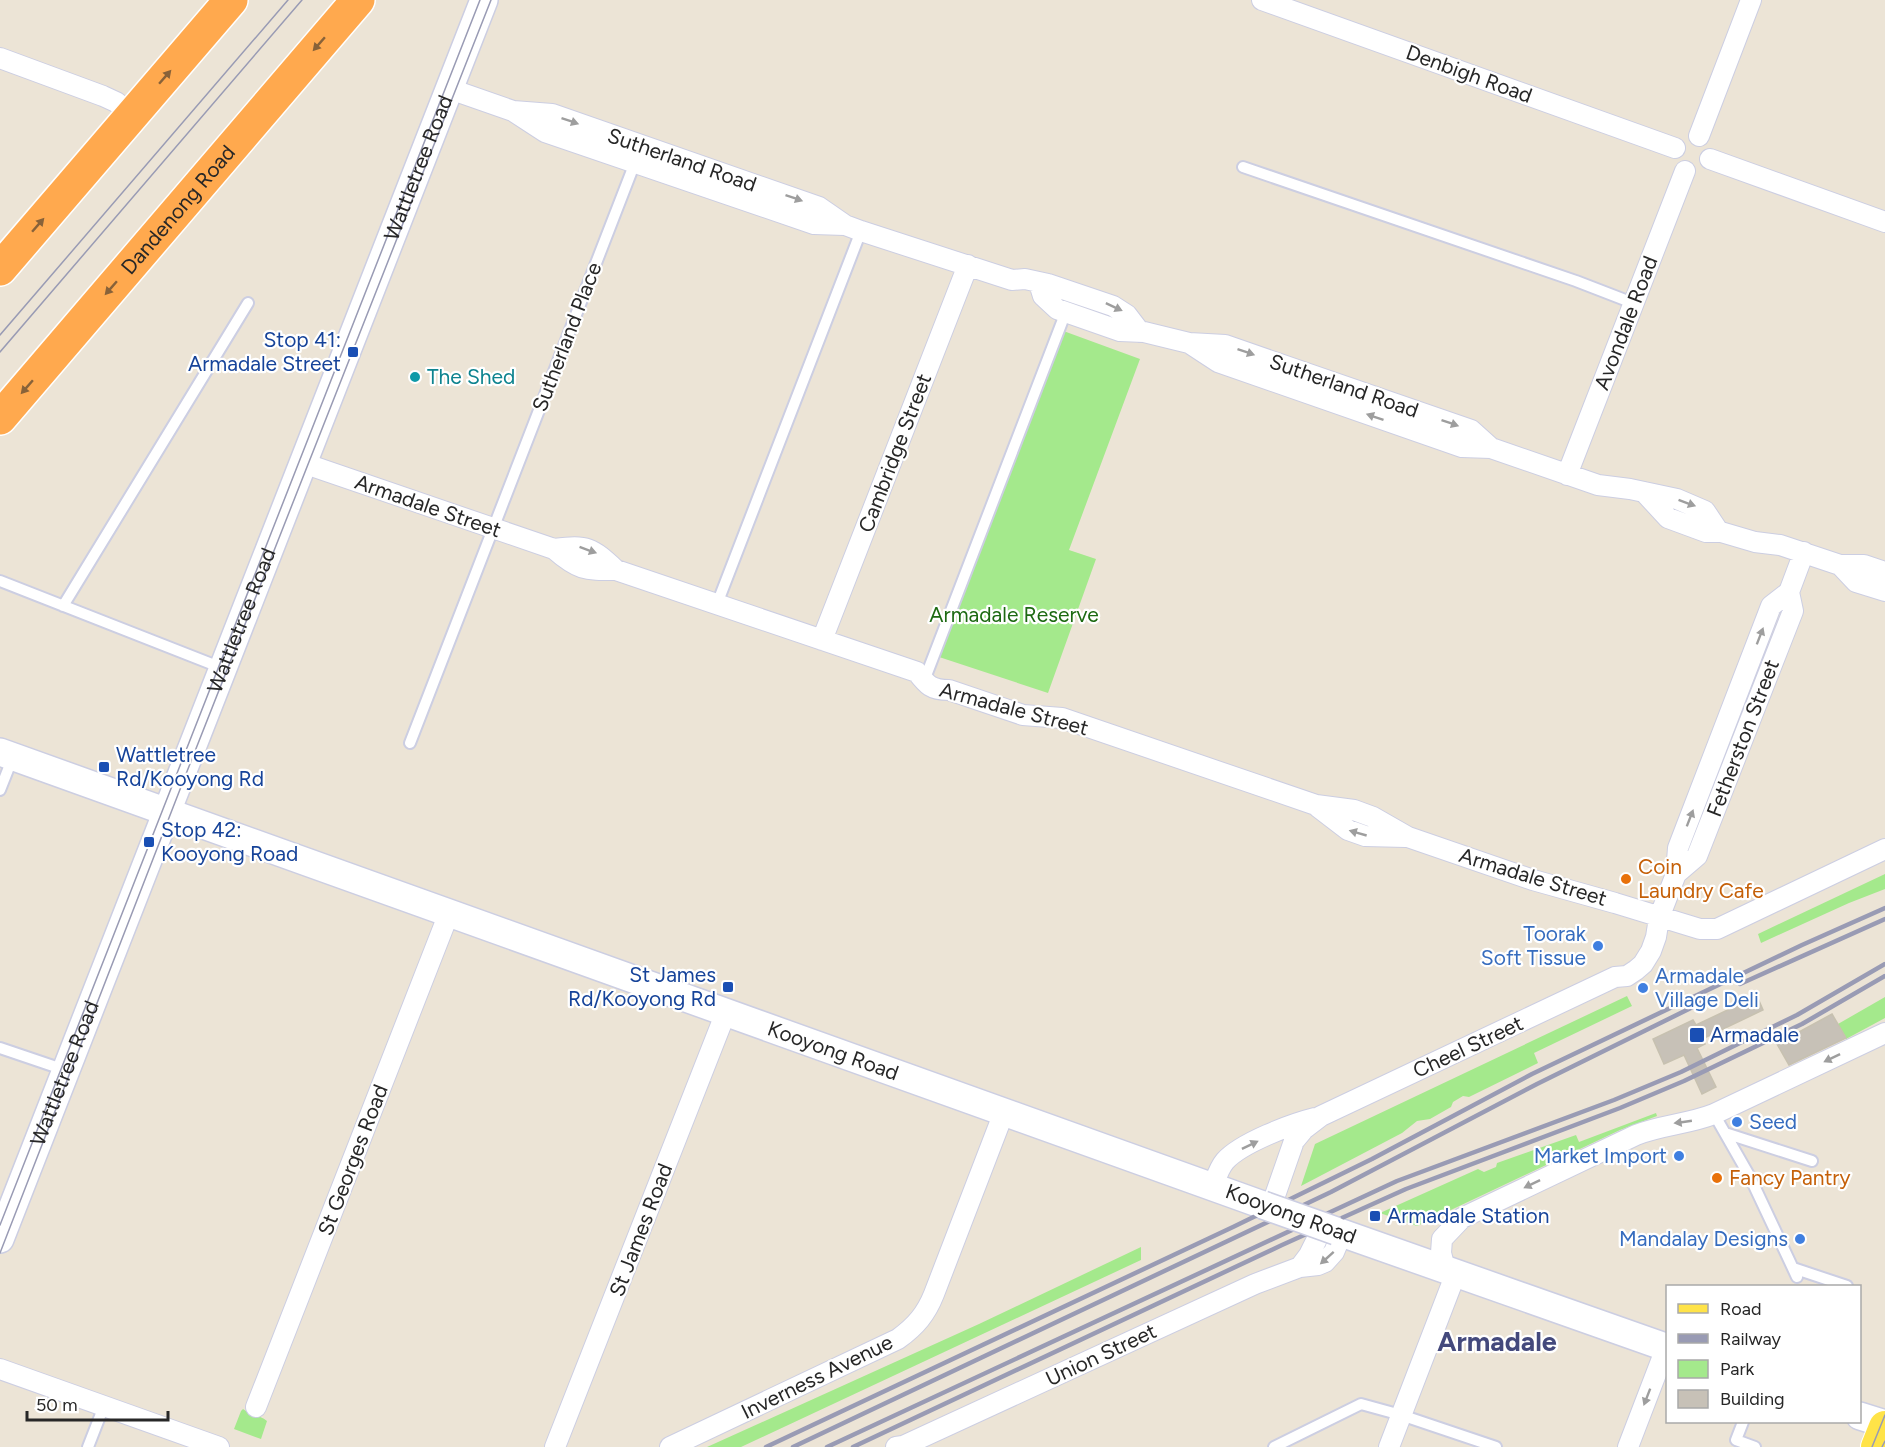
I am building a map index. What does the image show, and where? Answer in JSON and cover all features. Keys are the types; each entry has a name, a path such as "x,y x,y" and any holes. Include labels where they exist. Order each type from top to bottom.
{"highway":[{"path":"0,269 231,0"},
{"name":"Dandenong Road","path":"0,418 357,0"}],"main road":[{"path":"1877,1447 1885,1425"}],"street":[{"name":"Wattletree Road","path":"0,1239 484,0"},
{"name":"Denbigh Road","path":"1262,0 1675,148"},
{"path":"1699,136 1751,0"},
{"path":"0,58 117,102 132,115"},
{"name":"Sutherland Road","path":"450,89 513,111 552,114 638,155 819,207 853,228 1012,280 1025,279 1074,292 1122,311 1140,332"},
{"path":"1699,136 1710,147 1710,159 1700,170 1685,171 1675,159 1675,148 1685,137 1699,136"},
{"path":"1710,159 1885,222"},
{"name":"Avondale Road","path":"1567,475 1685,171"},
{"name":"Cambridge Street","path":"822,640 968,265"},
{"name":"Sutherland Road","path":"1040,283 1041,291 1048,302 1066,313 1120,331 1140,332 1189,343 1218,362 1462,447 1491,448 1598,485 1644,492 1668,518 1706,532 1719,532 1755,542 1774,544 1840,565 1864,564 1885,572"},
{"name":"Armadale Street","path":"303,463 554,549 572,564 588,570 616,570 917,672 927,685 934,688 949,690 1023,715 1062,718 1316,805 1348,830 1365,836 1408,837 1533,880 1659,918"},
{"name":"Fetherston Street","path":"1659,918 1676,874 1678,848 1771,606 1789,592 1804,552"},
{"name":"Sutherland Road","path":"1840,565 1856,582 1885,591"},
{"name":"Fetherston Street","path":"1676,874 1697,856 1793,611 1789,592"},
{"path":"1742,683 1761,691"},
{"path":"1734,703 1754,711"},
{"name":"Kooyong Road","path":"7,755 1004,1112 1269,1204 1332,1234 1450,1271 1666,1348"},
{"path":"1705,778 1725,786"},
{"path":"1659,918 1700,929 1717,929 1885,849"},
{"name":"St Georges Road","path":"256,1407 449,913"},
{"name":"Cheel Street","path":"1213,1186 1221,1166 1234,1152 1289,1125 1321,1116 1616,977 1623,966 1637,956 1647,930 1659,918"},
{"name":"St James Road","path":"555,1447 726,1012"},
{"path":"1389,1447 1450,1271 1441,1244 1442,1239 1462,1218 1636,1135 1664,1125 1700,1120 1885,1033"},
{"name":"Inverness Avenue","path":"670,1447 898,1340 920,1321 934,1294 1004,1112"},
{"name":"Cheel Street","path":"1269,1204 1294,1141 1304,1129 1321,1116"},
{"path":"1300,1267 1309,1255 1332,1234"},
{"name":"Union Street","path":"900,1447 1255,1284 1300,1267 1318,1266 1334,1252 1332,1234"},
{"path":"1628,1447 1666,1351"},
{"path":"0,1369 219,1447"},
{"path":"1861,1416 1885,1425"}],"lane":[{"name":"Sutherland Place","path":"410,743 638,155"},
{"path":"1243,167 1565,277 1633,303"},
{"path":"717,604 853,228"},
{"path":"924,681 1074,292"},
{"path":"63,606 248,303"},
{"path":"0,581 222,668"},
{"path":"0,790 7,755"},
{"path":"0,1048 65,1071"},
{"path":"1714,1114 1750,1177 1795,1272 1840,1285"},
{"path":"1725,1133 1812,1161"},
{"path":"1274,1447 1361,1404 1401,1414 1496,1447"},
{"path":"88,1447 104,1406"},
{"path":"1743,1423 1736,1440 1755,1447"}],"green space":[{"name":"Armadale Reserve","path":"1058,329 1140,359 1069,550 1096,559 1048,693 936,656"},
{"path":"1885,874 1885,889 1761,943 1758,934"},
{"path":"1627,996 1632,1006 1534,1053 1538,1063 1469,1097 1463,1096 1453,1102 1451,1107 1430,1119 1417,1121 1402,1133 1301,1186 1315,1144"},
{"path":"1885,997 1885,1018 1846,1039 1838,1024"},
{"path":"1656,1113 1657,1116 1620,1130 1417,1226 1380,1213 1478,1169 1484,1172 1496,1167 1497,1163 1576,1135 1579,1142"},
{"path":"1141,1247 1141,1260 741,1447 707,1447 979,1324"},
{"path":"243,1409 267,1421 261,1439 234,1429"}],"building":[{"path":"1757,996 1763,1010 1702,1039 1705,1044 1697,1048 1716,1087 1702,1094 1684,1055 1664,1064 1653,1039 1693,1020 1696,1025"},
{"path":"1832,1014 1846,1038 1789,1065 1777,1044"}],"tram line":[{"path":"0,335 288,0"},
{"path":"0,352 302,0"},
{"path":"0,1225 480,0"},
{"path":"0,1253 491,0"},
{"path":"1872,1447 1885,1415"},
{"path":"1882,1447 1885,1441"}],"railway":[{"path":"766,1447 1233,1227 1372,1159 1532,1074 1802,945 1885,908"},
{"path":"1740,984 1885,919"},
{"path":"827,1447 1397,1181 1614,1100 1681,1072 1797,1015 1885,964"},
{"path":"853,1447 1406,1189 1620,1108 1684,1081 1802,1024 1885,976"},
{"path":"793,1447 1331,1192 1537,1084 1707,1000"}],"place":[{"name":"Stop 41: Armadale Street","path":"353,352"},
{"name":"The Shed","path":"415,377"},
{"name":"Wattletree Rd/Kooyong Rd","path":"104,767"},
{"name":"Stop 42: Kooyong Road","path":"149,842"},
{"name":"Coin Laundry Cafe","path":"1626,879"},
{"name":"Toorak Soft Tissue","path":"1598,946"},
{"name":"St James Rd/Kooyong Rd","path":"728,987"},
{"name":"Armadale Village Deli","path":"1643,988"},
{"name":"Armadale","path":"1697,1035"},
{"name":"Seed","path":"1737,1122"},
{"name":"Market Import","path":"1679,1156"},
{"name":"Fancy Pantry","path":"1717,1178"},
{"name":"Armadale Station","path":"1375,1216"},
{"name":"Mandalay Designs","path":"1800,1239"}],"district":[{"name":"Armadale","path":"1497,1342"}]}
